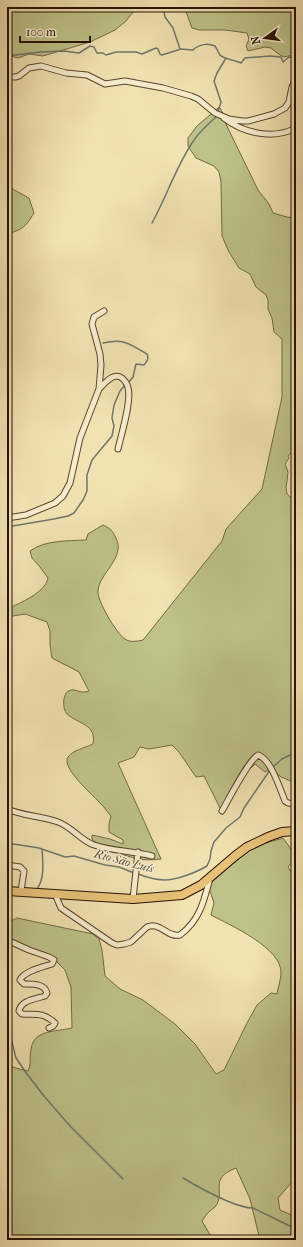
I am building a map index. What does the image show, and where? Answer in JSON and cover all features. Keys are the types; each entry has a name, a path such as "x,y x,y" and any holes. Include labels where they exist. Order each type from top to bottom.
{"main road":[{"path":"7,890 133,899 182,895 193,890 210,878 248,847 268,836 282,832 296,831"}],"street":[{"path":"7,77 19,76 29,68 41,66 66,73 87,76 105,84 125,81 163,88 191,96 198,99 215,113 235,120 248,121 280,111 287,106 292,87 296,80"},
{"path":"222,116 231,124 260,134 269,135 288,132 296,128"},
{"path":"7,518 34,512 55,503 63,496 70,483 80,438 99,389 101,365 100,354 92,324 94,317 104,311"},
{"path":"99,389 108,380 115,376 123,379 129,389 127,408 118,449"},
{"path":"222,811 248,766 256,756 261,756 269,767 285,800 288,803 296,804"},
{"path":"7,809 58,822 71,829 95,846 138,852 152,856"},
{"path":"133,899 138,852"},
{"path":"7,866 20,867 24,871 21,892"},
{"path":"55,894 61,908 104,938 117,945 131,942 147,926 150,925 155,925 172,935 180,935 196,919 205,899 210,878"},
{"path":"7,940 54,960 52,964 39,968 23,975 20,978 24,984 41,986 46,989 47,993 45,996 23,1004 20,1011 22,1014 39,1014 47,1017 55,1023 49,1028"}],"green space":[{"path":"7,7 137,7 126,21 115,30 90,42 43,56 29,54 18,58 7,55"},
{"path":"182,7 296,7 296,54 284,57 271,48 265,47 248,51 246,46 249,39 247,33 225,30 199,30 192,28 185,9"},
{"path":"218,108 220,108 224,115 224,120 258,190 269,204 273,213 296,218 296,450 288,456 289,458 285,464 288,472 286,487 287,494 296,502 296,783 281,777 271,768 265,772 255,764 244,775 223,814 204,776 196,777 179,752 172,745 149,749 140,747 134,757 118,763 161,859 150,860 134,858 113,851 100,845 92,839 92,835 123,844 123,840 109,832 111,816 78,781 69,768 67,762 70,755 79,749 93,744 93,737 92,732 86,725 65,712 64,697 68,691 71,690 83,692 89,691 79,672 52,658 50,631 47,622 25,614 7,617 7,609 37,593 46,583 48,578 32,558 30,551 36,547 49,543 86,540 88,534 103,525 112,531 116,538 118,552 99,584 98,591 101,602 117,631 125,639 129,641 143,640 222,541 226,529 262,489 282,397 282,339 274,332 266,295 256,287 250,274 239,268 229,252 222,236 221,182 219,172 214,166 196,158 188,146 188,138 197,126"},
{"path":"7,186 29,198 34,213 24,227 7,234"},
{"path":"283,838 293,852 295,859 288,867 291,872 296,875 296,1181 292,1182 278,1198 280,1210 296,1217 296,1240 260,1240 250,1199 236,1168 227,1172 222,1177 219,1186 218,1201 215,1207 202,1221 213,1240 7,1240 7,1064 12,1067 28,1071 31,1049 36,1038 47,1032 72,1028 71,987 65,970 52,957 7,943 7,923 17,918 93,934 99,939 102,950 105,976 120,989 143,1000 175,1024 195,1044 216,1074 224,1070 257,1005 271,993 277,994 281,973 279,964 264,946 254,938 211,915 214,903 208,885 256,846"}],"waterway":[{"path":"163,7 165,17 173,28 180,49"},
{"path":"289,7 296,19"},
{"path":"7,56 40,52 64,51 79,53 90,46 94,47 97,53 103,53 106,55 116,52 136,52 142,54 156,48 162,55 181,49 193,50 198,46 207,44 215,46 220,55 241,63 245,58 270,56 281,57 283,62 289,57 296,58"},
{"path":"218,111 221,102 214,81 226,58"},
{"path":"152,223 194,140 216,117"},
{"path":"103,343 117,341 122,342 147,354 148,359 144,365 136,364 133,377 128,383"},
{"path":"7,527 54,519 74,513 87,491 87,475 92,460 112,436 114,426 112,418 114,405 120,391 125,385"},
{"name":"Rio São Luís","path":"273,767 282,759 296,752"},
{"name":"Rio São Luís","path":"138,874 155,879 170,880 198,871 207,866 214,842 226,828 240,817 244,808 270,770"},
{"name":"Rio São Luís","path":"7,843 39,848 65,857 74,856 105,865 119,867 134,873"},
{"path":"36,890 42,876 42,849"},
{"path":"7,1023 16,1058 27,1074 70,1126 123,1179"},
{"path":"183,1178 218,1197 237,1205 253,1208 296,1229"}]}
